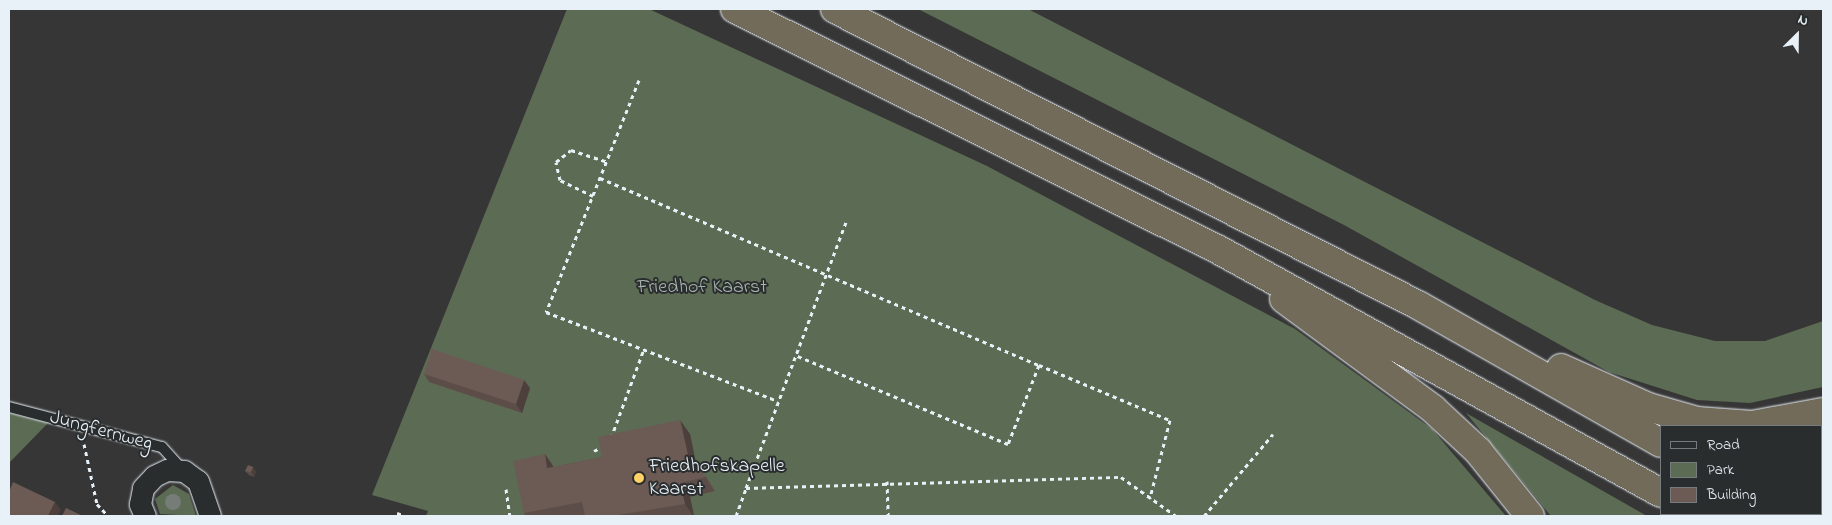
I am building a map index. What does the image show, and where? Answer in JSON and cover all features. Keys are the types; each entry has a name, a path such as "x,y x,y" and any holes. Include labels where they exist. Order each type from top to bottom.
{"highway":[{"path":"735,9 1219,250 1660,492"},
{"path":"835,9 1418,305 1660,442"},
{"path":"1219,250 1433,409 1478,451 1530,516"},
{"path":"1418,305 1648,407 1697,421 1752,425 1823,412"}],"street":[{"name":"Jungfernweg","path":"145,516 140,504 144,488 154,476 167,470 184,471 198,481 210,516"}],"lane":[{"name":"Jungfernweg","path":"9,407 167,450 184,471"}],"path":[{"path":"639,80 546,312 778,401"},
{"path":"593,196 560,180 556,162 564,151 571,150 606,162"},
{"path":"600,178 1170,420 1150,498"},
{"path":"736,516 846,222"},
{"path":"594,451 610,443 644,350"},
{"path":"795,355 1008,444 1039,365"},
{"path":"81,426 97,504 108,516"},
{"path":"1204,516 1273,434"},
{"path":"746,488 886,481 1121,477 1176,516"},
{"path":"886,481 888,516"},
{"path":"506,489 510,516"},
{"path":"396,513 405,516"}],"green space":[{"name":"Friedhof Kaarst","path":"567,9 649,9 987,166 1295,329 1432,429 1506,516 426,516 428,511 372,495"},
{"path":"918,9 1028,9 1595,300 1652,325 1715,341 1765,341 1823,321 1823,387 1750,403 1697,400 1609,372 1344,225"},
{"path":"9,413 48,423 9,463"},
{"path":"1466,413 1647,516 1551,516"},
{"path":"1823,423 1823,504 1822,503"},
{"path":"173,485 189,494 196,516 160,514 155,499"}],"building":[{"path":"432,349 524,380 516,404 424,374"},
{"name":"Friedhofskapelle Kaarst","path":"680,420 689,459 706,477 680,483 685,504 612,516 585,516 582,502 524,513 513,461 545,454 547,468 602,457 598,437"},
{"path":"248,465 253,467 251,472 245,471"},
{"path":"13,482 55,502 48,516 12,516 9,514 9,492"},
{"path":"66,508 83,516 62,516"}],"place":[{"name":"Friedhofskapelle Kaarst","path":"639,478"}]}
